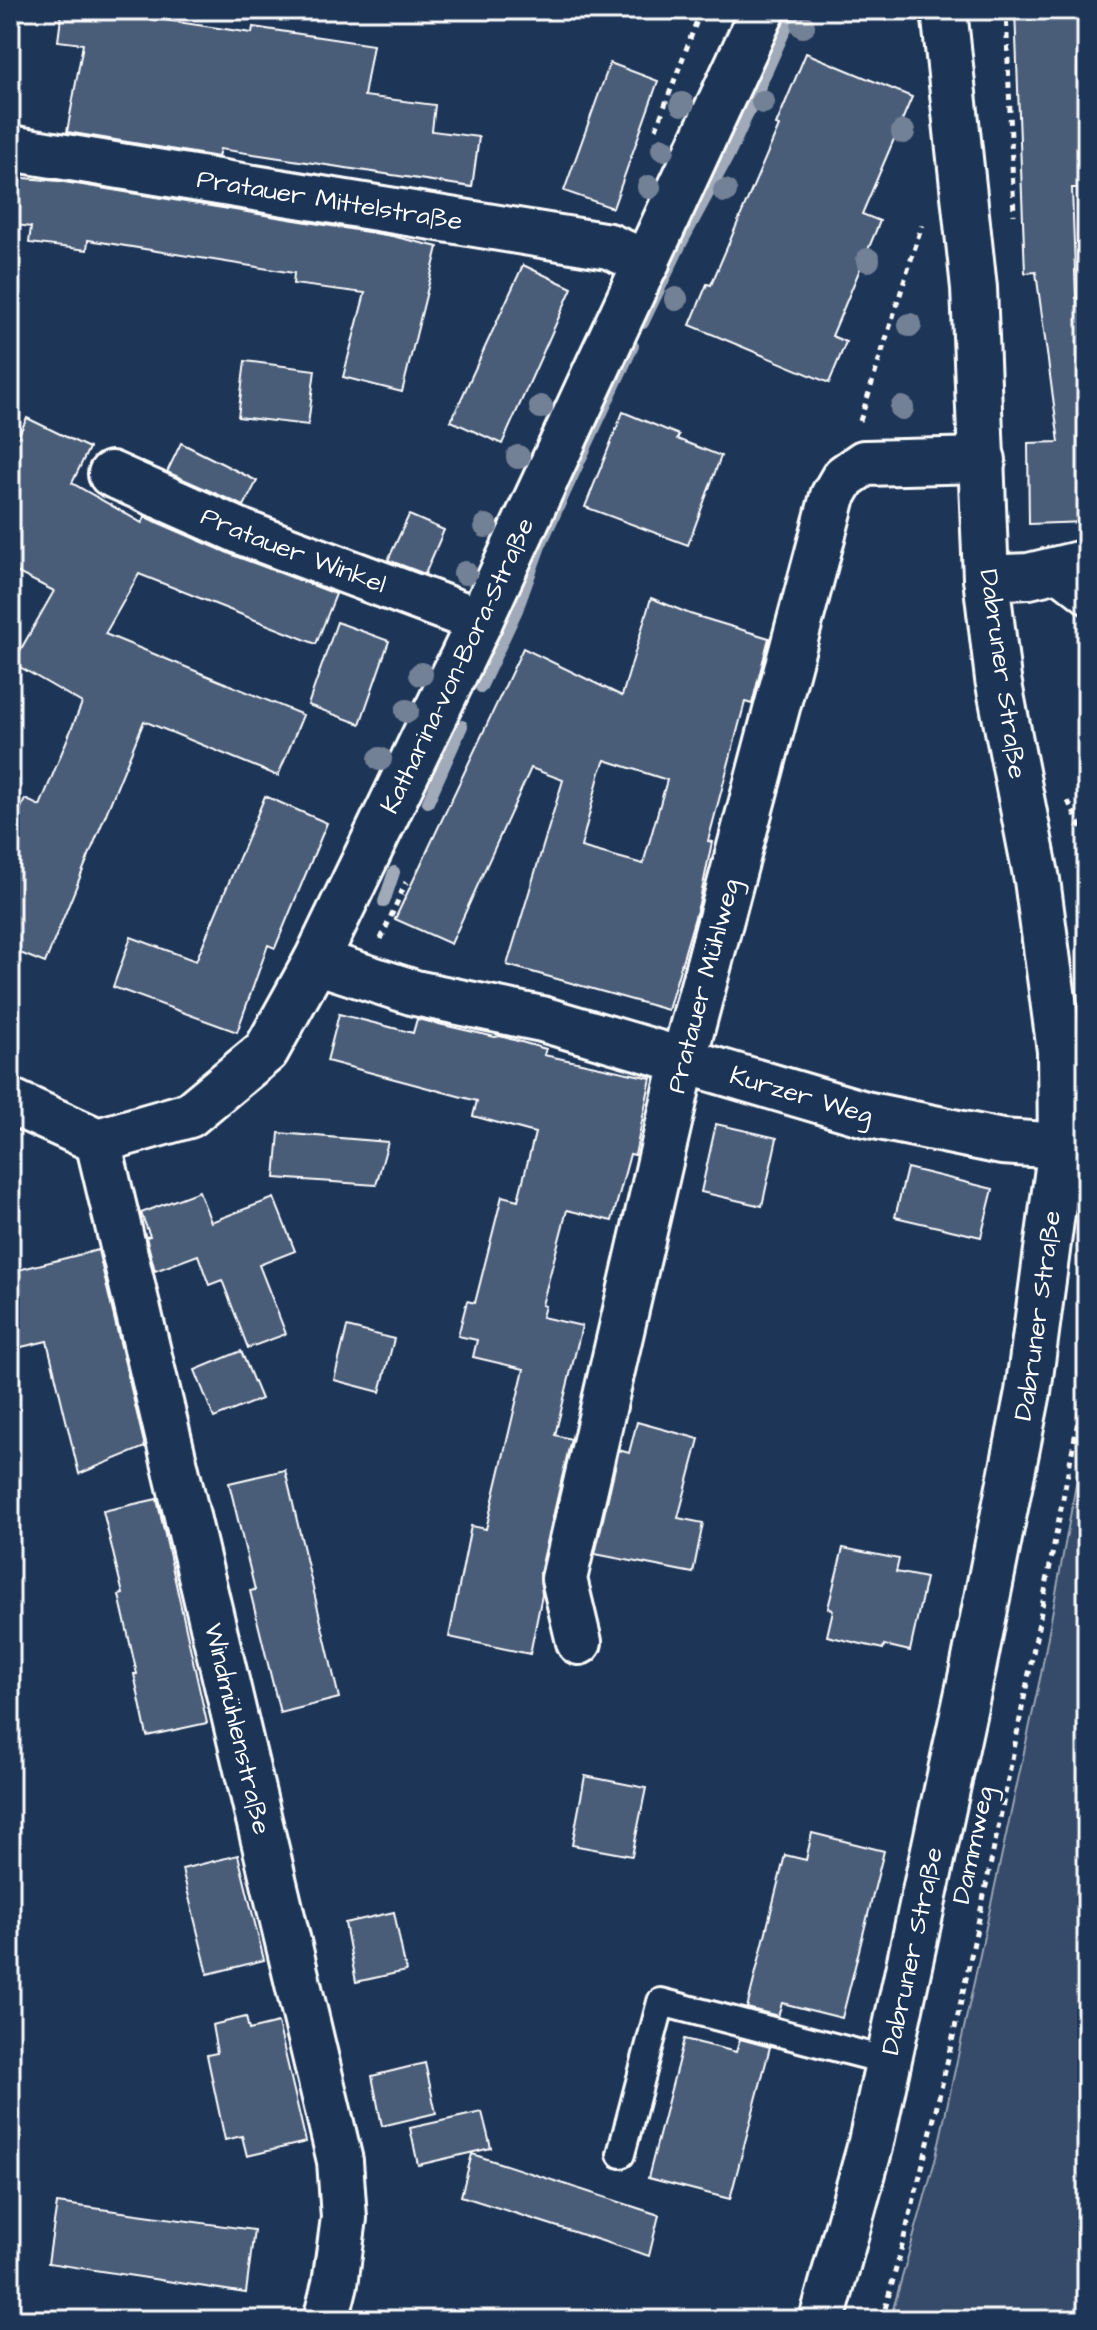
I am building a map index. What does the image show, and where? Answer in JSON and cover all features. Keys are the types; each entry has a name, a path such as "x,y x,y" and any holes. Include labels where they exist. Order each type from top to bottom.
{"street":[{"name":"Katharina-von-Bora-Straße","path":"98,1141 189,1115 266,1051 316,961 480,621 763,10"},
{"name":"Dabruner Straße","path":"822,2320 870,2147 974,1664 1028,1392 1061,1146 1058,1036 1037,880 998,679 986,578 974,288 944,10"},
{"name":"Pratauer Mittelstraße","path":"10,148 609,246 647,263"},
{"path":"844,477 864,463 983,460"},
{"name":"Pratauer Winkel","path":"111,474 244,533 480,621"},
{"name":"Pratauer Mühlweg","path":"579,1642 564,1579 683,1062 833,496 844,477"},
{"path":"986,578 1068,567"},
{"name":"Kurzer Weg","path":"316,961 415,993 542,1019 865,1114 1002,1142 1061,1146"},
{"path":"10,1101 98,1141"},
{"name":"Windmühlenstraße","path":"98,1141 340,2161 344,2218 335,2284 326,2320"}],"lane":[{"path":"1068,567 1087,601"},
{"path":"621,2154 661,2002 888,2061"}],"path":[{"path":"844,477 923,221"},
{"name":"Dammweg","path":"882,2320 917,2193 1009,1776 1087,1375"}],"shaded area":[{"path":"1087,1425 1087,2320 890,2320 936,2157 1041,1674"}],"building":[{"path":"62,10 158,10 157,19 252,33 253,27 373,45 364,96 435,105 432,131 479,137 472,187 220,149 218,157 67,132 83,44 58,41"},
{"path":"1015,10 1070,10 1070,15 1087,14 1087,51 1078,51 1083,188 1072,188 1076,298 1087,297 1087,522 1029,524 1028,443 1059,442 1036,272 1025,273"},
{"path":"806,53 912,97 862,214 880,221 832,336 846,342 829,383 690,325 707,284 711,285 779,126 776,125"},
{"path":"610,63 658,81 613,208 564,191"},
{"path":"13,177 58,181 392,236 438,247 402,392 343,377 365,293 293,284 294,273 88,240 87,250 29,243 31,227 10,224"},
{"path":"523,265 572,288 502,444 451,421"},
{"path":"245,361 315,370 308,425 238,417"},
{"path":"623,412 679,435 677,439 721,456 688,545 585,507"},
{"path":"27,418 89,448 72,483 142,523 145,517 235,556 336,594 316,644 139,574 105,634 303,715 278,776 144,721 45,963 10,949 10,803 21,808 25,799 40,806 82,703 13,663 54,591 10,569 10,453"},
{"path":"181,443 257,481 244,506 167,472"},
{"path":"409,515 444,530 425,574 388,560"},
{"path":"651,598 690,614 769,638 752,704 745,702 708,841 712,842 700,900 668,1010 507,965 563,780 531,768 451,944 395,919 523,648 622,696","holes":["605,760 667,780 643,864 581,847"]},
{"path":"337,622 389,641 360,724 308,705"},
{"path":"265,796 327,823 275,948 268,945 237,1032 113,987 131,937 196,961"},
{"path":"339,1014 413,1033 417,1019 500,1036 546,1049 544,1055 651,1078 635,1155 630,1154 612,1221 567,1210 542,1305 545,1306 542,1317 582,1326 555,1435 571,1439 540,1573 542,1595 530,1654 449,1637 471,1526 486,1529 524,1369 473,1357 477,1340 458,1336 467,1301 475,1303 502,1196 518,1200 535,1133 473,1116 477,1101 327,1061"},
{"path":"716,1124 777,1138 762,1206 701,1192"},
{"path":"279,1133 388,1142 376,1185 275,1178"},
{"path":"907,1168 993,1189 981,1237 895,1217"},
{"path":"199,1191 211,1222 274,1198 295,1251 259,1265 286,1334 248,1348 222,1280 209,1285 198,1255 155,1271 146,1237 150,1236 141,1213"},
{"path":"98,1250 145,1447 79,1474 47,1341 17,1348 10,1321 10,1272"},
{"path":"347,1327 394,1339 380,1392 334,1380"},
{"path":"241,1351 261,1399 214,1418 195,1370"},
{"path":"637,1422 699,1439 678,1518 703,1523 693,1573 595,1554 619,1450 629,1453"},
{"path":"285,1470 339,1698 280,1713 250,1591 255,1590 229,1483"},
{"path":"157,1499 207,1723 147,1736 119,1595 123,1594 103,1511"},
{"path":"843,1548 899,1559 896,1572 926,1578 910,1651 884,1645 883,1649 827,1636 833,1610 828,1608"},
{"path":"585,1776 646,1788 632,1856 572,1845"},
{"path":"812,1833 884,1851 842,2018 782,2003 778,2016 747,2008 785,1855 806,1860"},
{"path":"238,1855 264,1960 208,1974 182,1869"},
{"path":"394,1912 406,1971 356,1982 345,1923"},
{"path":"246,2017 249,2030 278,2023 306,2142 247,2156 242,2136 225,2140 207,2055 217,2053 212,2025"},
{"path":"684,2039 736,2052 740,2039 770,2047 730,2199 648,2178"},
{"path":"425,2063 436,2113 382,2126 372,2076"},
{"path":"482,2112 491,2148 418,2165 410,2128"},
{"path":"472,2154 659,2215 649,2256 461,2196"},
{"path":"57,2203 254,2230 246,2293 48,2263"}],"waterway":[{"path":"643,323 731,151 794,10"},
{"path":"481,687 517,610 540,546 633,346"},
{"path":"428,802 462,726"},
{"path":"384,902 394,872"}]}
